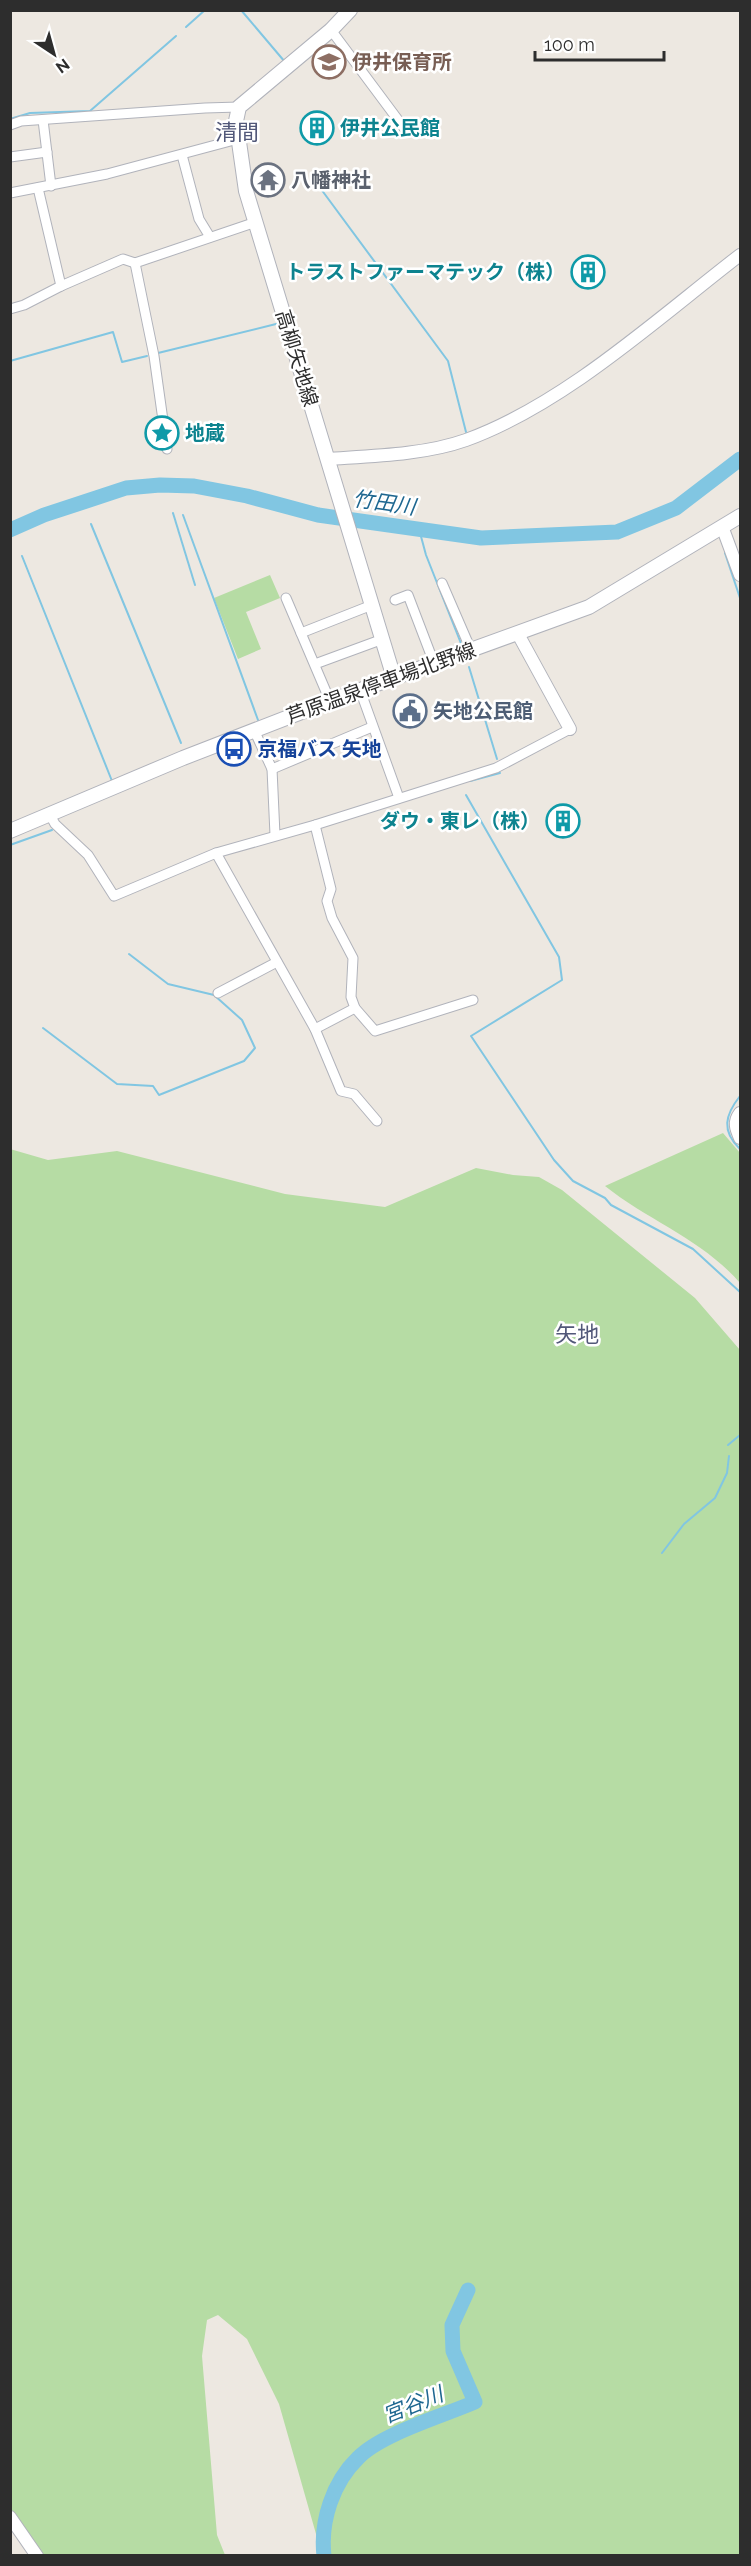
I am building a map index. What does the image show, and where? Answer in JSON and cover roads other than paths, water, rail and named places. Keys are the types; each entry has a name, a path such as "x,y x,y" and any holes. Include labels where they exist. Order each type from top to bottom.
{"main road":[{"path":"239,107 331,30 350,10"},
{"name":"高柳矢地線","path":"239,107 236,121 246,191 394,678"},
{"name":"芦原温泉停車場北野線","path":"10,831 254,730 589,607 723,529 741,516"}],"street":[{"path":"331,30 407,132"},
{"path":"10,125 43,120 239,107"},
{"path":"43,120 51,186"},
{"path":"10,193 107,174 238,139"},
{"path":"10,157 47,152"},
{"path":"182,155 199,219 210,237"},
{"path":"38,188 61,286"},
{"path":"10,309 24,305 123,259 135,262 256,222"},
{"path":"327,459 393,455 464,441 505,422 586,373 741,255"},
{"path":"135,262 154,356 167,449"},
{"path":"723,529 741,575"},
{"path":"442,583 471,650"},
{"path":"395,600 408,595 434,663"},
{"path":"286,598 330,701"},
{"path":"301,633 372,604"},
{"path":"50,815 55,824 88,855 114,896 216,853 315,825 496,768 570,729 518,634"},
{"path":"315,664 383,639"},
{"path":"360,690 399,798"},
{"path":"272,769 372,727"},
{"path":"254,730 272,769 275,835"},
{"path":"315,825 331,889 327,901 329,909 353,958 351,981 355,1008 375,1031 472,1000"},
{"path":"216,853 315,1029 341,1091 354,1094 377,1121"},
{"path":"218,993 277,962"},
{"path":"315,1029 355,1008"},
{"path":"741,1113 736,1119 736,1129 741,1138"},
{"path":"10,2517 37,2556"}],"waterway":[{"path":"186,27 205,10"},
{"path":"241,10 285,62"},
{"path":"10,119 30,113 90,111 176,36"},
{"path":"318,185 448,361 466,432"},
{"path":"158,353 276,324"},
{"path":"10,361 113,332 122,362 147,356"},
{"name":"竹田川","path":"10,530 44,515 126,488 160,485 194,486 247,496 318,515 481,538 617,532 676,508 740,459"},
{"path":"173,513 195,585"},
{"path":"183,515 258,720"},
{"path":"91,524 181,743"},
{"path":"419,529 426,555 462,646"},
{"path":"725,553 740,598"},
{"path":"22,556 112,781"},
{"path":"469,667 497,759"},
{"path":"470,781 500,773"},
{"path":"466,795 559,957 562,980 471,1036 554,1160 573,1181 605,1198 611,1205 693,1249 740,1292"},
{"path":"10,845 52,830"},
{"path":"43,1028 117,1084 153,1086 159,1095 244,1061 255,1048 242,1020 214,995 168,984 129,954"},
{"path":"740,959 740,977"},
{"path":"740,1096 728,1116 727,1123 730,1136 740,1149"},
{"path":"728,1445 740,1435"},
{"path":"662,1553 684,1524 715,1498 727,1473 729,1456"},
{"name":"宮谷川","path":"324,2556 324,2529 330,2503 335,2490 358,2458 368,2449 397,2433 475,2402 453,2351 452,2325 468,2290"}],"place":[{"name":"伊井保育所","path":"329,62"},
{"name":"伊井公民館","path":"317,128"},
{"name":"八幡神社","path":"268,180"},
{"name":"トラストファーマテック（株）","path":"588,272"},
{"name":"地蔵","path":"162,433"},
{"name":"矢地公民館","path":"410,711"},
{"name":"京福バス 矢地","path":"234,749"},
{"name":"ダウ・東レ（株）","path":"563,821"}],"district":[{"name":"清間","path":"237,132"},
{"name":"矢地","path":"577,1334"}]}
